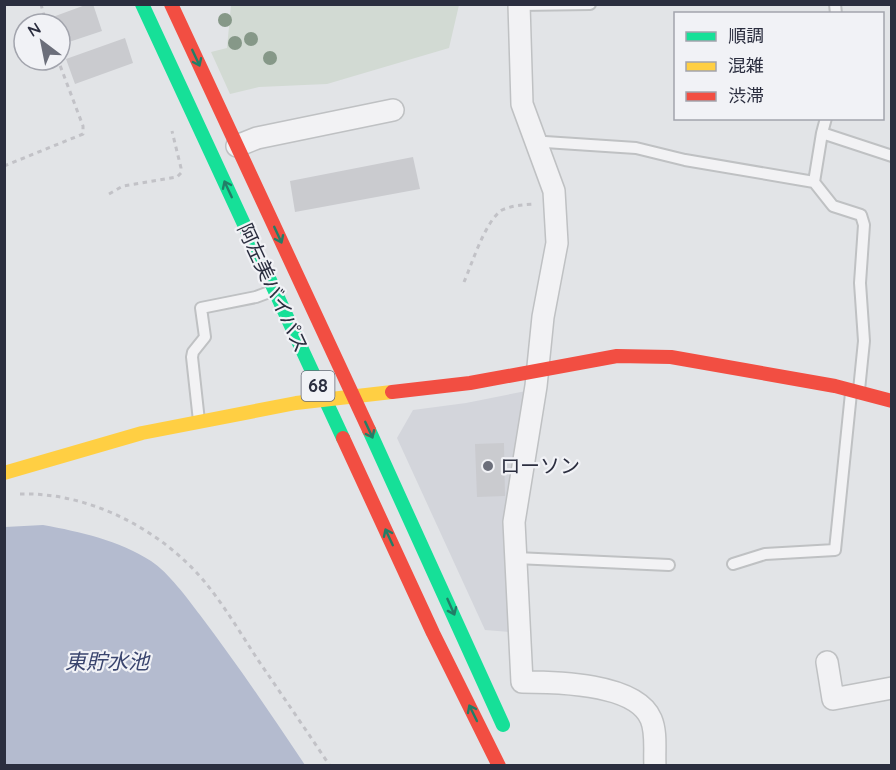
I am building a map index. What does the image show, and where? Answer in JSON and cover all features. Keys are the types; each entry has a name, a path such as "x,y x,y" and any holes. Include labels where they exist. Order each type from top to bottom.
{"main road":[{"name":"阿左美バイパス","path":"142,4 433,633 499,765"},
{"name":"阿左美バイパス","path":"171,4 453,611 509,740"},
{"path":"4,473 130,436 324,399 449,386 538,372 617,356 671,357 855,391 891,401"}],"street":[{"path":"519,5 521,93 525,116 554,191 557,243 543,317 538,372 514,522 522,682 555,682 602,688 634,702 650,717 653,726 655,765"},
{"path":"237,146 256,138 393,110"},
{"path":"827,662 833,699 891,688"}],"lane":[{"path":"519,5 590,4"},
{"path":"814,182 825,120"},
{"path":"822,133 891,156"},
{"path":"536,144 545,142 636,148 685,160 814,182 833,206 861,214 864,225 860,283 864,341 855,391 835,550 765,554 733,564"},
{"path":"200,423 192,357 193,352 205,337 201,308 256,297 274,290"},
{"path":"516,558 669,565"}],"path":[{"path":"4,166 83,134 83,126 63,72"},
{"path":"109,194 123,186 177,177 181,173 170,125"},
{"path":"464,282 496,215 516,205 555,204"},
{"path":"16,494 41,493 80,501 105,510 158,539 181,558 214,594 330,765"}],"shaded area":[{"path":"231,5 459,5 449,48 327,84 259,87 230,94 211,52 227,48"},
{"path":"526,391 511,632 485,630 397,438 413,410 466,403"}],"water":[{"name":"東貯水池","path":"43,525 112,542 151,561 164,572 184,594 227,652 305,765 5,765 5,527"}],"building":[{"path":"93,4 102,31 72,41 72,12 66,12"},
{"path":"125,38 133,63 75,84 71,72 72,57"},
{"path":"413,157 420,189 295,212 290,181"},
{"path":"504,443 505,496 477,497 475,444"}],"traffic: fast":[{"path":"142,4 343,438"},
{"path":"369,430 503,725"}],"traffic: slow":[{"path":"4,473 142,433 296,403 392,392"}],"traffic: jam":[{"path":"171,4 369,430"},
{"path":"392,392 470,383 617,356 671,357 835,386 892,401"},
{"path":"343,438 433,633 499,766"}],"place":[{"name":"ローソン","path":"488,466"}]}
